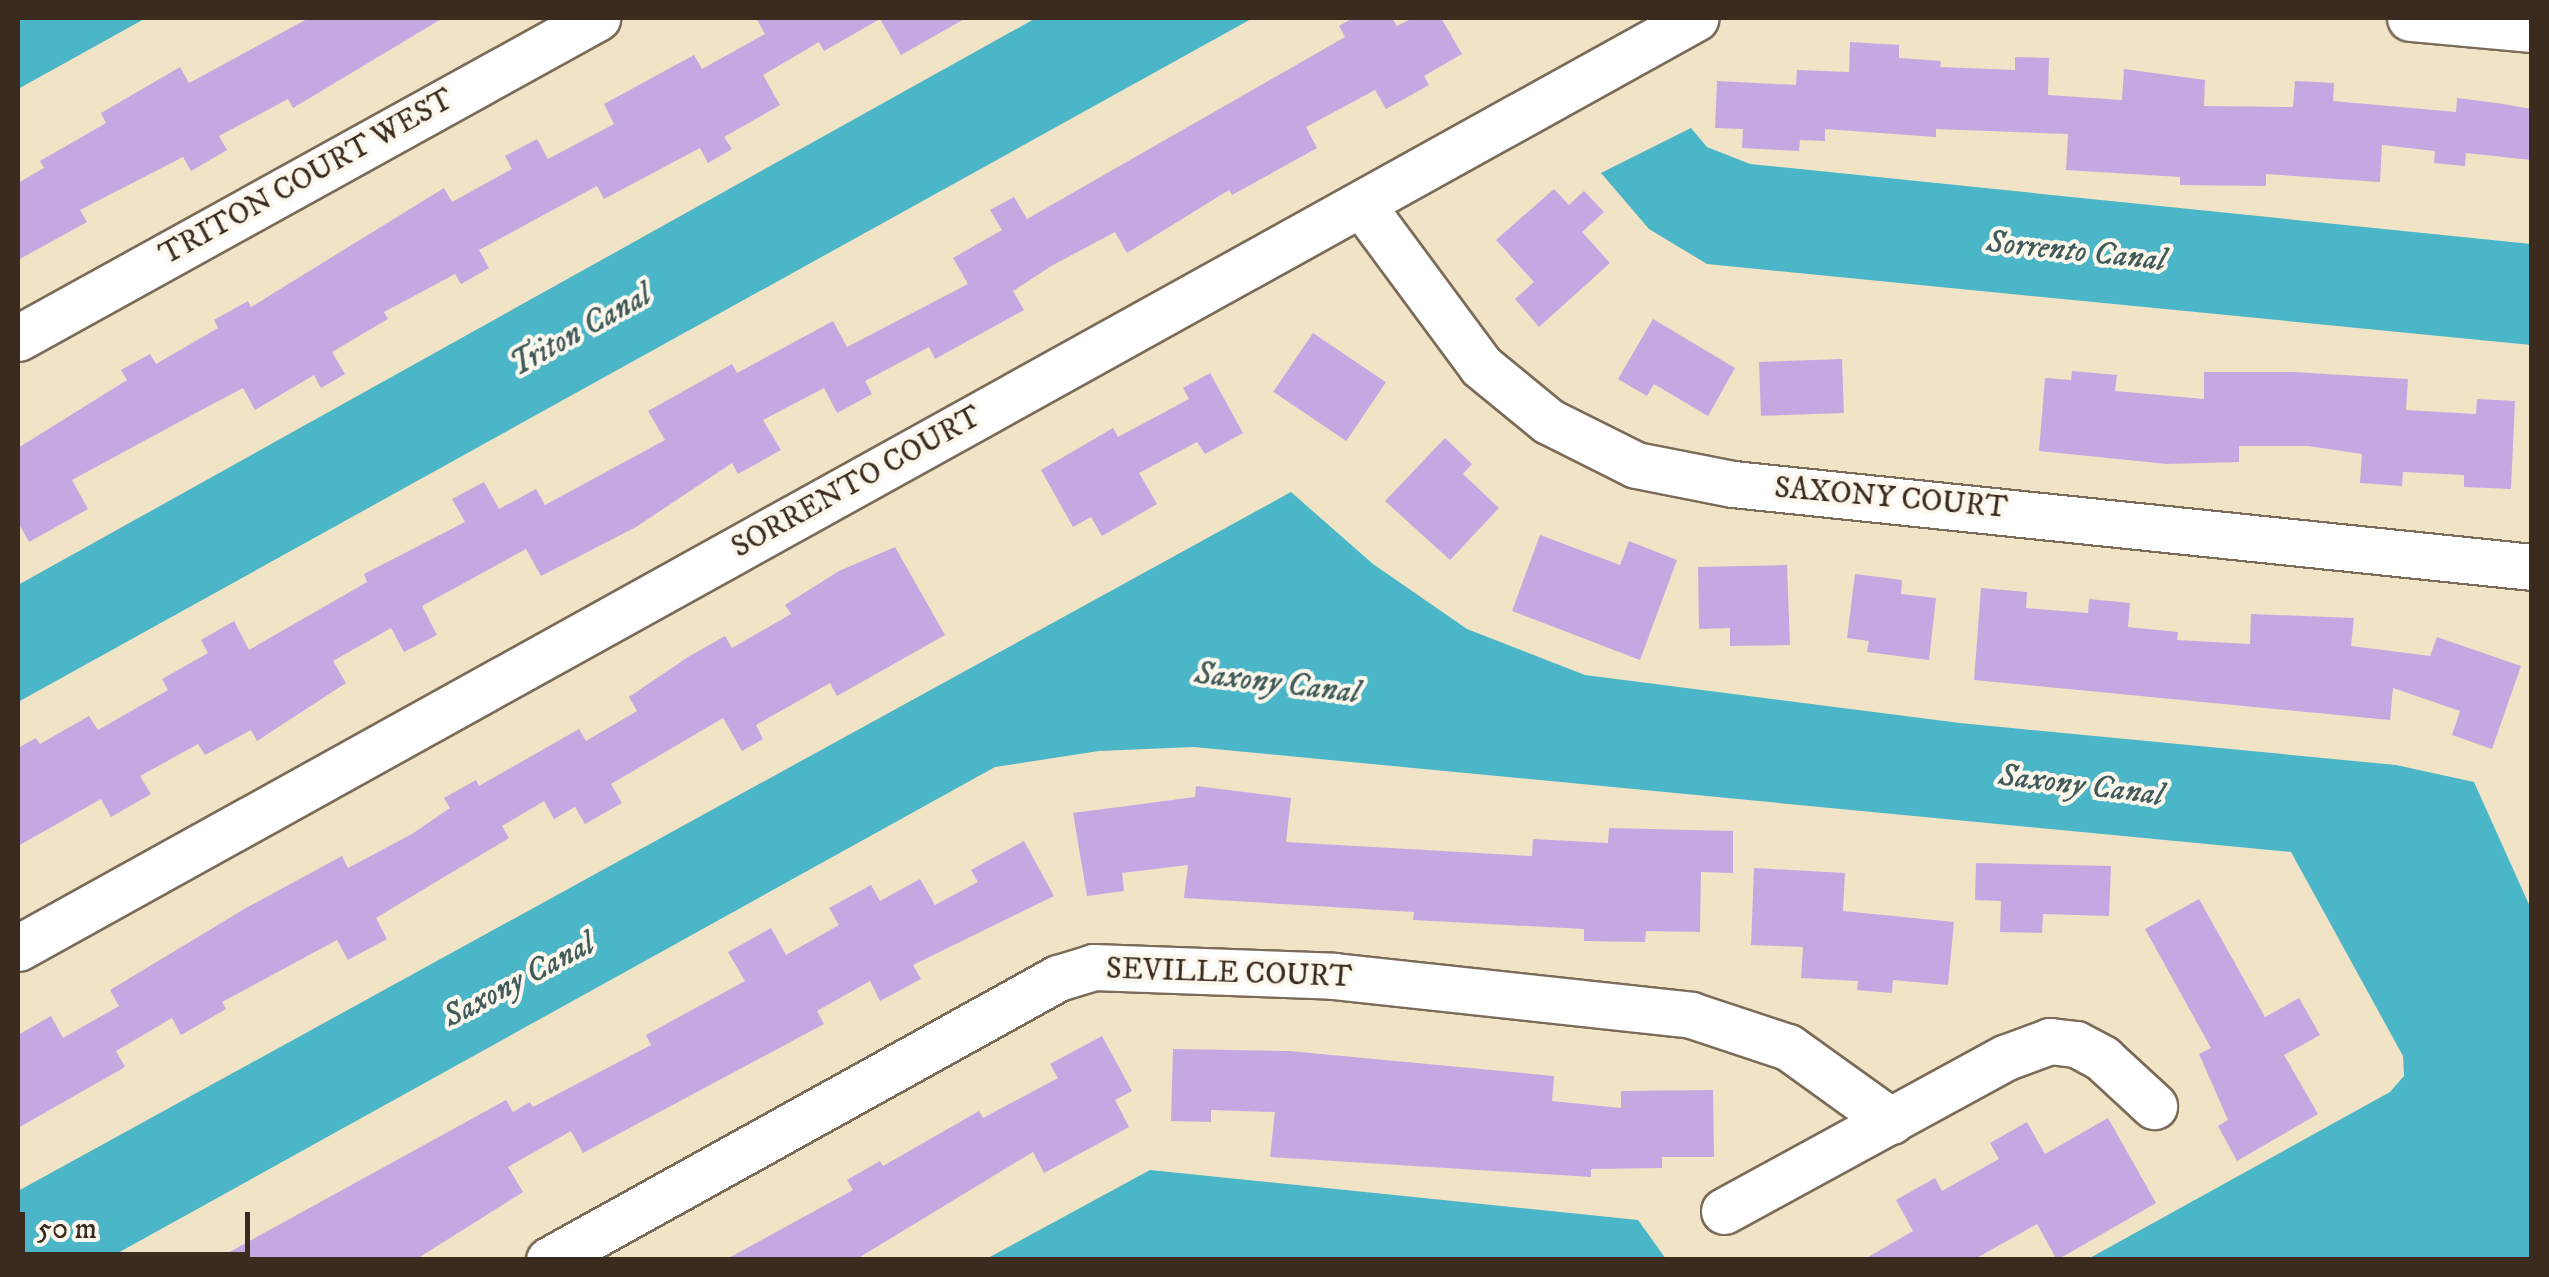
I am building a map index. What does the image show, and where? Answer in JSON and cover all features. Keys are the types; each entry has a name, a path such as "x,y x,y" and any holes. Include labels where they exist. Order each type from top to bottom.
{"street":[{"name":"TRITON COURT WEST","path":"18,338 597,18"},
{"name":"SORRENTO COURT","path":"18,948 1696,18"},
{"path":"2410,18 2532,29"},
{"name":"SAXONY COURT","path":"1362,205 1481,366 1548,421 1636,465 1733,484 2532,566"},
{"name":"SEVILLE COURT","path":"549,1260 1058,978 1093,968 1334,976 1691,1015 1788,1047 1892,1122"},
{"path":"1724,1210 2050,1041 2076,1044 2102,1058 2154,1106"}],"water":[{"path":"18,18 146,18 18,89"},
{"name":"Triton Canal","path":"1036,18 1253,18 18,702 18,585"},
{"name":"Sorrento Canal","path":"1691,128 1707,147 1750,164 2531,244 2531,345 1707,264 1649,229 1601,173"},
{"name":"Saxony Canal","path":"1291,492 1373,564 1467,629 1585,675 1960,723 2396,765 2474,782 2531,909 2531,1259 2088,1259 2390,1092 2404,1076 2403,1056 2291,852 1194,747 1099,751 995,767 107,1259 18,1259 18,1191"},
{"path":"1150,1170 1638,1220 1666,1259 986,1259"}],"building":[{"path":"309,18 443,18 293,108 288,99 219,136 227,150 191,171 183,157 80,210 87,222 18,260 18,183 44,168 40,161 106,123 101,113 180,67 189,83"},
{"path":"756,18 966,18 901,55 880,19 824,51 819,42 763,75 780,105 724,137 732,149 708,163 700,148 604,199 597,186 479,250 489,268 461,284 455,274 384,312 388,319 332,352 345,374 321,388 314,375 255,410 243,388 205,408 72,480 88,509 29,542 18,522 18,448 127,380 121,370 150,354 156,364 218,328 214,320 248,301 251,307 444,188 452,202 512,169 505,156 537,139 548,159 614,124 604,104 694,55 702,69 765,34"},
{"path":"1353,18 1392,18 1397,26 1413,18 1441,18 1462,54 1424,76 1429,85 1386,109 1375,90 1306,127 1317,148 1232,195 1229,190 1127,253 1115,232 1053,265 1013,291 1024,310 935,359 929,347 865,381 872,394 837,413 824,388 763,420 781,450 738,474 732,463 636,527 541,576 526,549 422,606 437,635 404,652 391,628 333,661 346,683 257,741 251,730 205,755 198,744 140,776 151,794 111,817 101,799 18,846 18,748 36,738 40,744 89,716 98,730 168,690 162,679 208,653 201,640 234,621 249,650 367,582 364,574 465,522 452,499 484,482 499,509 536,489 545,505 665,440 648,411 732,364 737,373 833,321 847,347 968,284 953,258 1002,230 990,210 1014,197 1027,219 1345,37 1339,26"},
{"path":"1850,42 1899,45 1899,58 1941,61 1940,67 2015,70 2015,57 2049,58 2048,95 2122,100 2124,69 2205,80 2204,106 2293,107 2295,81 2334,83 2333,101 2456,112 2457,98 2532,109 2532,160 2466,153 2465,166 2434,163 2435,151 2382,145 2380,182 2266,174 2266,186 2180,185 2180,177 2066,170 2068,134 1936,129 1936,137 1825,129 1825,141 1800,140 1799,151 1742,148 1743,129 1715,128 1717,81 1796,85 1797,70 1849,72"},
{"path":"1554,189 1569,205 1584,191 1604,212 1582,232 1610,263 1539,327 1515,299 1534,282 1496,240"},
{"path":"1653,319 1735,368 1708,416 1654,384 1647,396 1618,379"},
{"path":"1313,333 1386,382 1346,441 1273,392"},
{"path":"1842,359 1844,413 1761,416 1759,362"},
{"path":"2072,371 2117,375 2115,391 2204,399 2204,372 2294,372 2408,379 2406,410 2476,414 2477,399 2515,401 2511,489 2464,487 2464,475 2403,472 2402,486 2360,483 2362,454 2308,446 2239,446 2239,462 2167,464 2039,451 2045,378 2071,380"},
{"path":"1210,373 1243,433 1205,454 1197,442 1139,473 1157,504 1102,536 1091,517 1073,527 1041,470 1113,428 1118,437 1189,399 1183,388"},
{"path":"1445,438 1472,464 1463,474 1499,508 1450,560 1385,501"},
{"path":"1540,535 1620,565 1629,541 1677,560 1640,660 1512,611"},
{"path":"895,547 945,635 837,696 830,683 756,725 763,739 742,751 723,718 611,784 622,803 585,824 575,807 554,819 544,801 502,826 509,838 376,918 387,939 348,960 337,940 222,1002 226,1009 181,1035 172,1018 116,1051 125,1067 18,1128 18,1035 51,1016 63,1038 119,1006 110,990 246,908 342,856 348,868 412,834 450,808 444,798 476,780 479,786 579,729 586,741 637,711 629,697 688,657 725,636 732,648 791,614 785,605 839,571"},
{"path":"1787,565 1790,645 1730,646 1730,628 1699,629 1698,567"},
{"path":"1855,574 1902,580 1901,594 1936,598 1929,660 1867,652 1869,641 1847,638"},
{"path":"1981,588 2027,592 2026,608 2088,613 2089,599 2130,603 2128,627 2178,632 2177,640 2250,644 2251,614 2354,618 2351,646 2430,656 2437,637 2521,666 2492,749 2452,735 2460,711 2393,688 2390,720 1974,680"},
{"path":"1196,786 1291,798 1286,842 1532,856 1533,839 1608,843 1609,828 1733,831 1733,873 1701,872 1700,932 1646,931 1645,942 1584,941 1584,929 1413,920 1414,912 1184,898 1188,865 1122,873 1124,891 1087,896 1073,813 1195,797"},
{"path":"1024,841 1054,896 913,965 921,979 880,1001 870,981 817,1011 824,1024 583,1153 571,1131 508,1167 523,1192 415,1260 215,1260 506,1100 513,1112 530,1102 533,1107 651,1045 646,1035 745,981 728,952 771,928 786,955 839,925 829,908 871,885 880,901 920,879 935,905 978,882 971,870"},
{"path":"1976,863 2111,866 2109,916 2043,914 2042,933 2000,932 2001,901 1975,900"},
{"path":"1754,868 1845,873 1843,911 1954,922 1948,985 1893,980 1892,993 1857,990 1858,981 1801,978 1803,947 1751,945"},
{"path":"2199,899 2265,1017 2299,998 2320,1035 2284,1055 2318,1114 2237,1161 2218,1126 2228,1120 2199,1054 2211,1048 2145,929"},
{"path":"1102,1036 1132,1091 1115,1100 1129,1127 1044,1173 1033,1152 855,1260 725,1260 853,1190 847,1180 880,1161 883,1166 979,1111 983,1118 1058,1078 1050,1064"},
{"path":"1173,1049 1289,1051 1554,1076 1552,1101 1621,1108 1621,1091 1713,1090 1714,1157 1662,1157 1662,1168 1591,1169 1591,1177 1270,1157 1275,1112 1211,1110 1211,1122 1171,1121"},
{"path":"2108,1118 2156,1203 2057,1260 2037,1224 1973,1260 1863,1260 1913,1231 1896,1200 1935,1178 1942,1191 1999,1159 1990,1143 2027,1122 2045,1154"}]}
